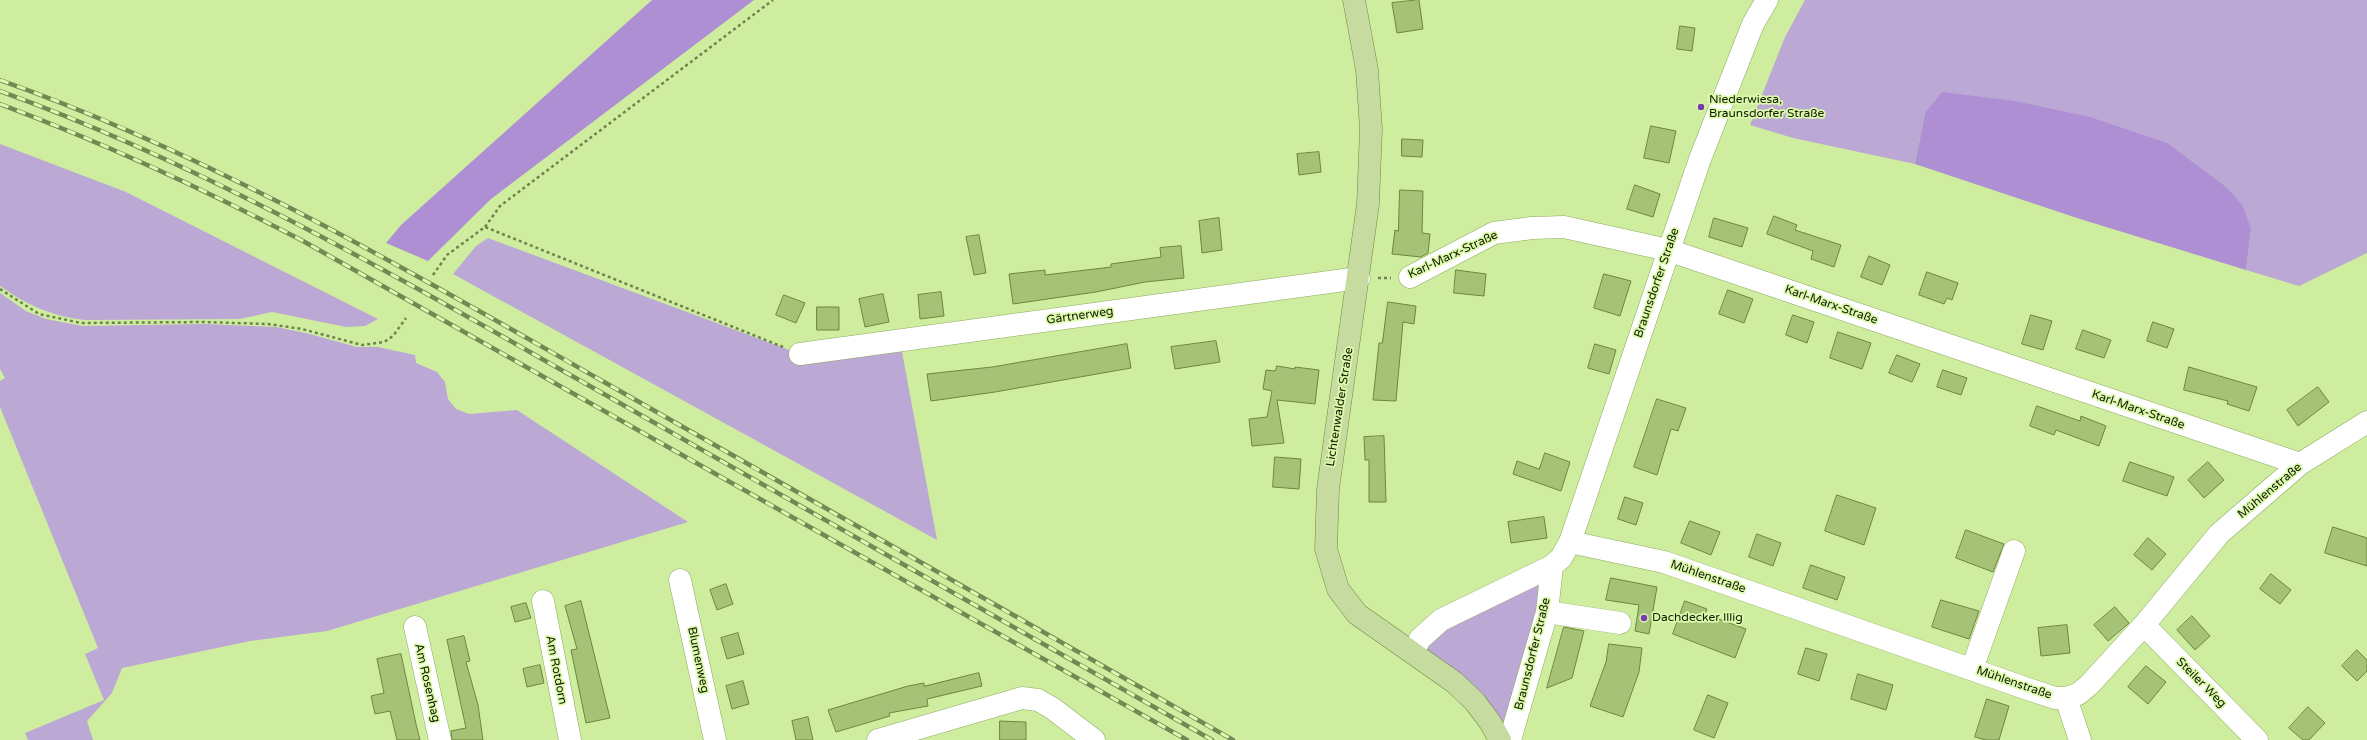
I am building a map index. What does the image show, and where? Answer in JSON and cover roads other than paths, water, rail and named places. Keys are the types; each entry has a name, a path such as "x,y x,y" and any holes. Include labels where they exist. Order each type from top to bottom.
{"main road":[{"name":"Lichtenwalder Straße","path":"1354,0 1367,70 1371,129 1368,204 1360,278 1328,489 1326,549 1338,588 1346,602 1357,614 1377,630 1413,652 1454,682 1475,702 1490,722 1500,740"}],"street":[{"name":"Braunsdorfer Straße","path":"1413,652 1420,639 1441,620 1552,566 1562,558 1570,542 1710,130 1753,24 1767,0"},
{"name":"Karl-Marx-Straße","path":"1410,278 1494,233 1564,226 1668,250 2300,464"},
{"name":"Gärtnerweg","path":"800,354 1360,278"},
{"name":"Mühlenstraße","path":"1570,542 1664,562 2055,698 2066,698 2078,694 2089,685 2144,625 2219,534 2300,464 2367,422"},
{"path":"1972,669 2014,550"},
{"name":"Braunsdorfer Straße","path":"1510,740 1546,612 1552,566"},
{"name":"Blumenweg","path":"680,580 715,740"},
{"name":"Am Rotdorn","path":"543,601 570,740"},
{"path":"1546,612 1620,623"},
{"name":"Steiler Weg","path":"2144,625 2257,740"},
{"name":"Am Rosenhag","path":"414,627 440,740"},
{"path":"878,740 1022,698 1038,700 1052,708 1094,740"},
{"path":"2066,698 2080,740"}],"railway":[{"path":"0,80 155,142 230,178 378,255 451,295 1233,740"},
{"path":"0,91 76,120 151,152 224,187 368,262 510,341 1212,740"},
{"path":"0,104 115,151 191,185 303,241 1187,740"}],"place":[{"name":"Niederwiesa, Braunsdorfer Straße","path":"1701,107"},
{"name":"Dachdecker Illig","path":"1644,618"}]}
